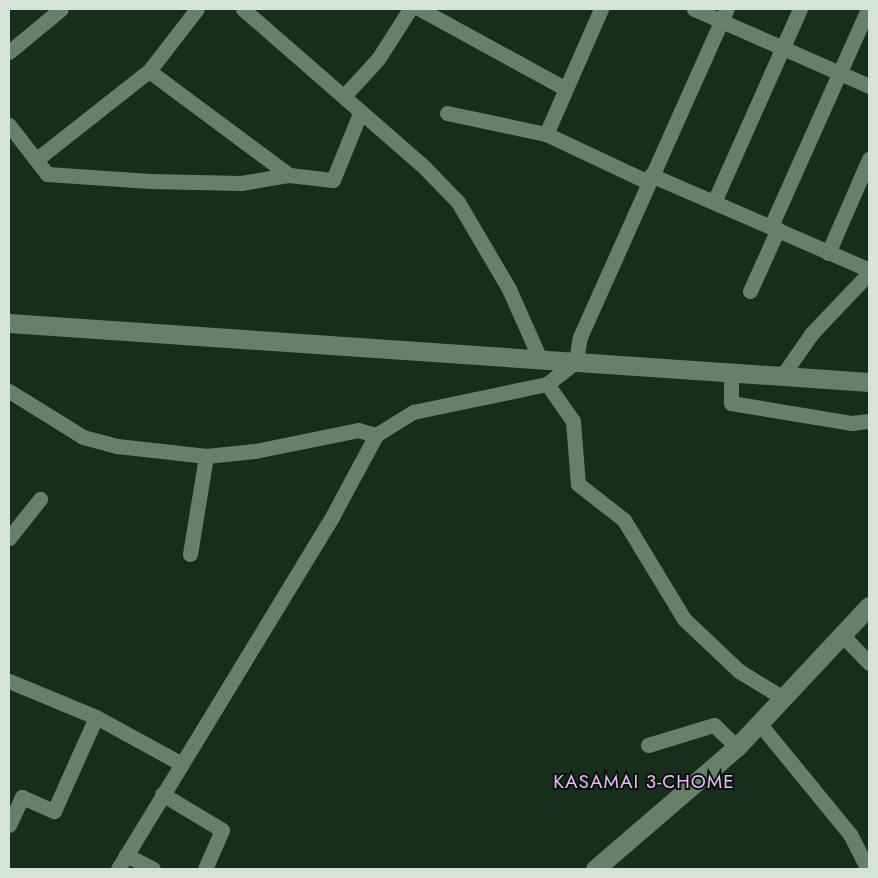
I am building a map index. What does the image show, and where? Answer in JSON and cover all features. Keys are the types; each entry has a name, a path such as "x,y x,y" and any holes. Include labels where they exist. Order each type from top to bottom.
{"street":[{"path":"9,52 61,9"},
{"path":"37,159 148,71 197,9"},
{"path":"243,9 361,111 458,202 509,289 540,359"},
{"path":"344,96 378,59 410,9"},
{"path":"420,9 564,88"},
{"path":"546,134 564,88 601,9"},
{"path":"694,9 724,15 782,48 869,86"},
{"path":"714,202 800,9"},
{"path":"750,291 839,72 868,9"},
{"path":"118,869 180,763 333,515 376,435 414,412 547,384 576,361 580,337 724,15"},
{"path":"148,71 289,175"},
{"path":"9,125 47,174 150,181 241,183 289,175 333,180 361,111"},
{"path":"447,113 546,134 650,178 775,227 869,271 812,333 782,376"},
{"path":"828,253 869,159"},
{"path":"9,323 869,382"},
{"path":"731,372 731,403 852,423 869,421"},
{"path":"547,384 572,420 578,484 624,520 684,619 739,671 783,698"},
{"path":"9,391 83,437 117,446 206,456 255,451 358,430 376,435"},
{"path":"190,554 206,456"},
{"path":"10,533 40,499"},
{"path":"595,869 737,747 869,606"},
{"path":"842,635 869,663"},
{"path":"9,681 96,717 180,763"},
{"path":"9,825 15,795 54,811 96,717"},
{"path":"759,723 850,834 868,869"},
{"path":"648,745 714,724 737,747"},
{"path":"162,794 222,830 205,869"},
{"path":"126,855 153,869"}],"district":[{"name":"KASAMAI 3-CHOME","path":"644,782"}]}
